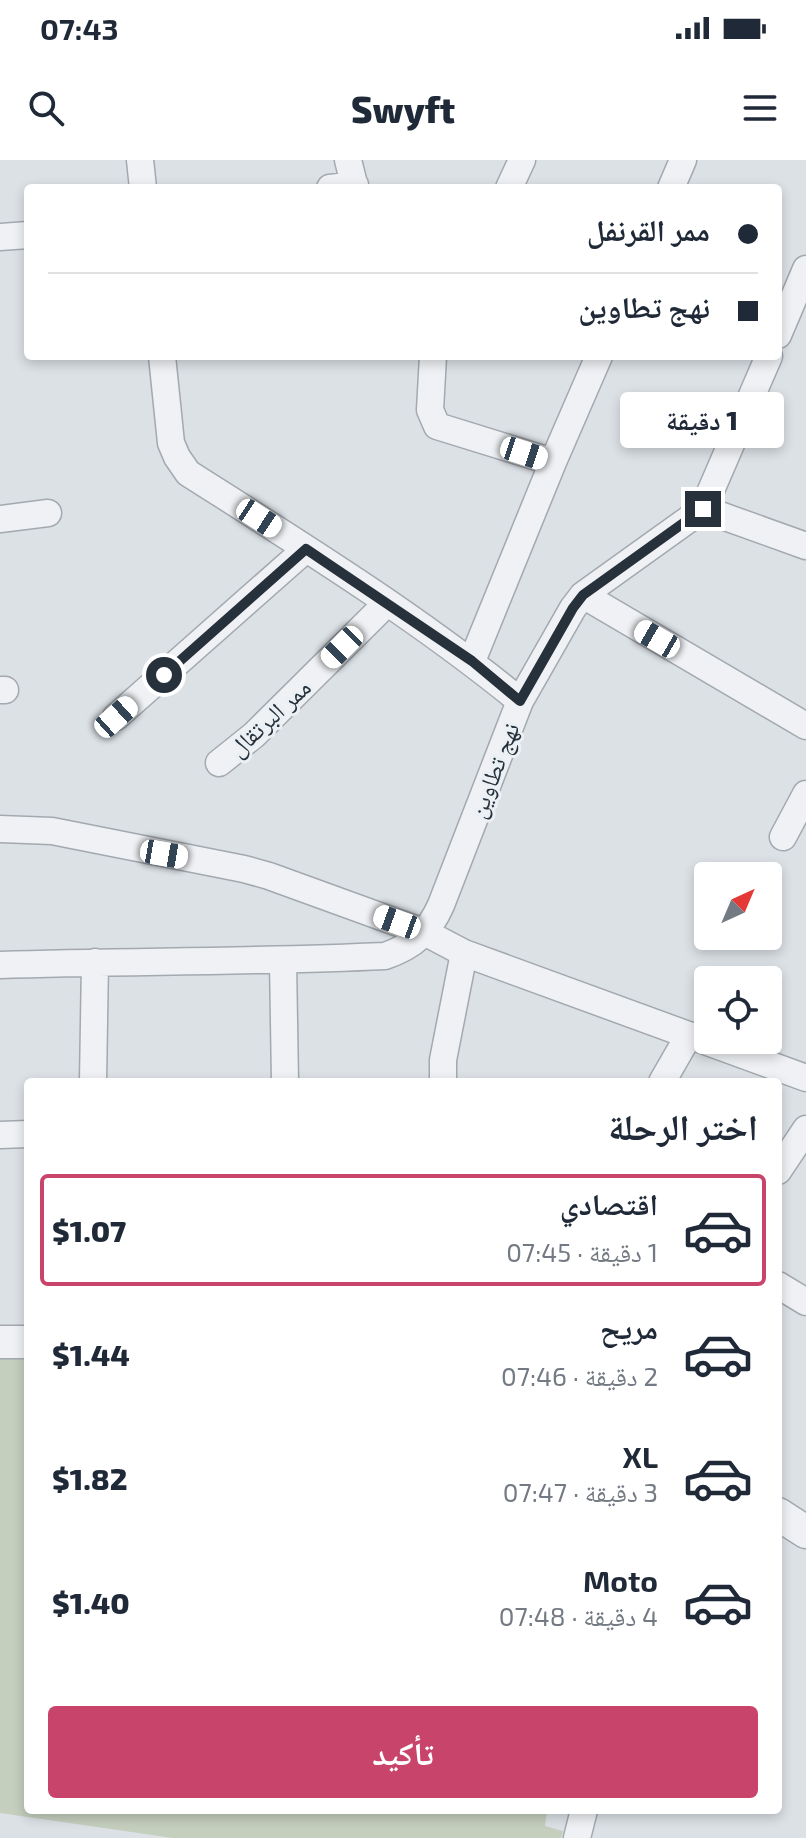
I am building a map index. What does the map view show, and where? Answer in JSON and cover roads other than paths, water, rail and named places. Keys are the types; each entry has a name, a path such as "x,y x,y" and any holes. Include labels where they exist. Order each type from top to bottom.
{"street":[{"path":"140,160 143,184"},
{"path":"511,184 522,160"},
{"path":"673,184 683,160"},
{"path":"0,237 24,235"},
{"path":"782,326 806,269"},
{"path":"162,360 171,443 188,473 472,661 520,701"},
{"path":"433,360 430,410 437,426 553,462"},
{"path":"472,661 597,360"},
{"path":"767,360 703,509 806,546"},
{"name":"نهج تطاوين","path":"426,933 441,905 520,701 573,608 583,595 703,509"},
{"path":"0,519 48,513"},
{"path":"116,717 306,549"},
{"path":"583,595 806,726"},
{"name":"ممر البرتقال","path":"219,763 254,735 387,603"},
{"path":"783,837 806,794"},
{"path":"0,829 52,831 244,869 426,933 464,953 806,1078"},
{"path":"0,965 283,961 385,956 426,933"},
{"path":"443,1078 443,1060 464,953"},
{"path":"283,961 285,1078"},
{"path":"93,1078 95,962"},
{"path":"664,1078 689,1035"},
{"path":"782,1165 806,1129"},
{"path":"0,1135 24,1134"},
{"path":"782,1287 806,1302"},
{"path":"0,1342 24,1342"},
{"path":"577,1838 583,1814"}]}
